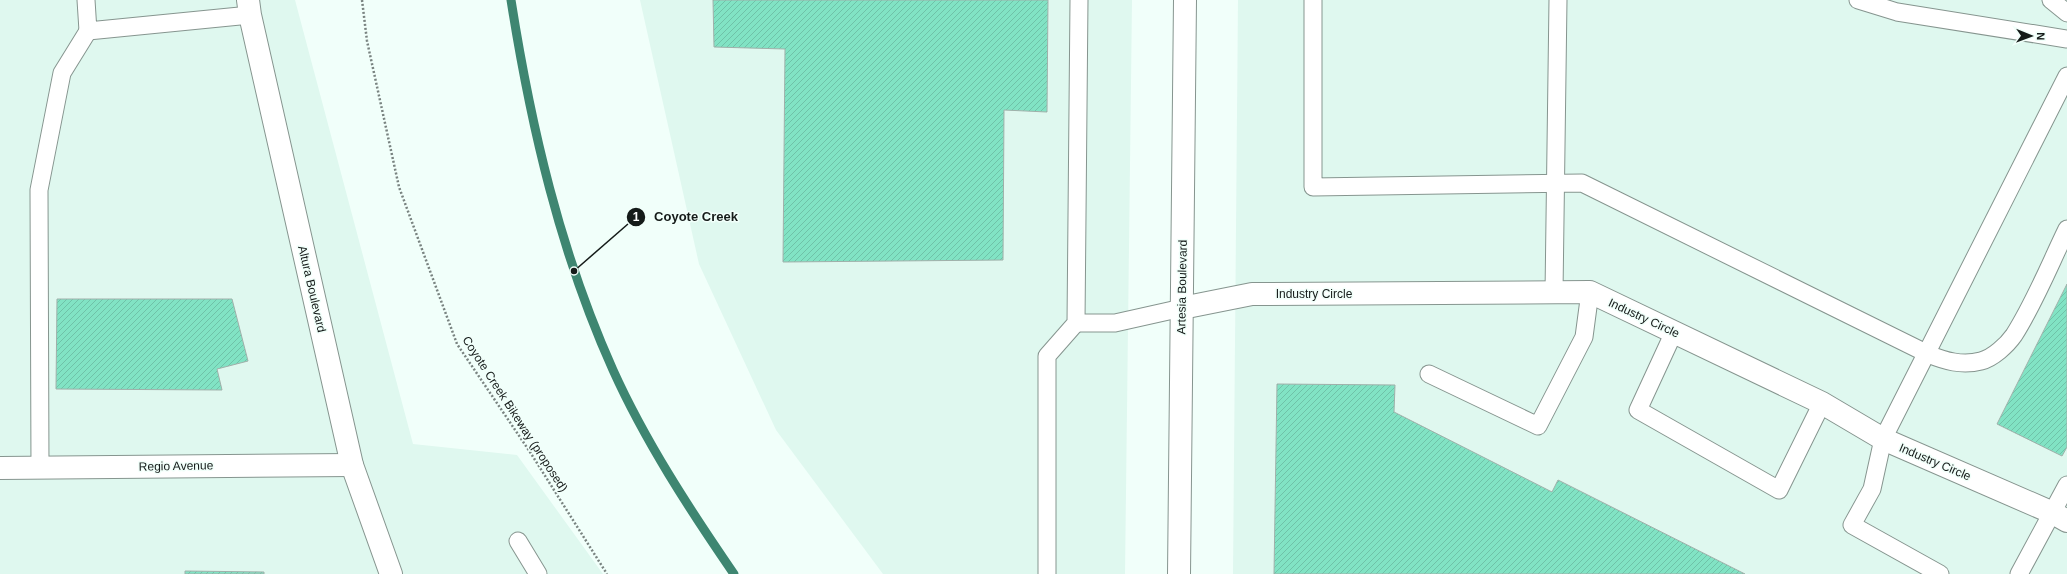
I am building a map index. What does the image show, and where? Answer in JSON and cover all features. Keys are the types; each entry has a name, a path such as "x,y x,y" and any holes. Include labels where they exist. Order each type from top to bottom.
{"street":[{"name":"Artesia Boulevard","path":"1179,574 1185,0"},
{"name":"Altura Boulevard","path":"249,8 352,464 391,574"},
{"name":"Industry Circle","path":"1182,308 1252,294 1590,292 1822,403 1883,439 2060,517"},
{"name":"Regio Avenue","path":"0,468 352,464"}],"lane":[{"path":"40,468 39,190 62,73 88,31 86,0"},
{"path":"1047,574 1047,356 1076,323 1080,0"},
{"path":"1313,0 1313,187 1582,183 1928,354 1946,361 1963,364 1982,361 1999,351 2013,336 2067,229"},
{"path":"1554,293 1558,0"},
{"path":"1858,0 1897,12 2067,39"},
{"path":"2051,0 2067,13"},
{"path":"88,31 249,8"},
{"path":"1940,574 1852,525 1872,489 1883,439 1928,354 2067,76"},
{"path":"1429,374 1538,426 1584,337 1590,292"},
{"path":"1076,323 1115,323 1182,308"},
{"path":"1674,332 1638,410 1779,490 1822,403"},
{"path":"2019,574 2060,517 2067,485"},
{"path":"518,541 538,574"}],"path":[{"name":"Coyote Creek Bikeway (proposed)","path":"362,0 367,41 399,187 457,344 530,452 607,574"}],"shaded area":[{"path":"0,0 295,0 413,444 517,455 603,574 0,574"},
{"path":"640,0 1132,0 1125,574 883,574 776,430 699,264"},
{"path":"1238,0 2067,0 2067,574 1233,574"}],"building":[{"path":"713,0 1048,0 1047,112 1004,110 1003,260 783,262 785,49 714,47"},
{"path":"2067,284 2067,447 2062,456 1997,424"},
{"path":"57,299 232,299 248,361 217,369 222,390 56,389"},
{"path":"1277,384 1395,385 1394,412 1552,492 1558,480 1745,574 1274,574"},
{"path":"185,571 264,572 264,574 185,574"}],"waterway":[{"path":"511,0 538,142 563,235 594,325 613,370 639,423 669,475 734,574"}],"place":[{"name":"Coyote Creek","path":"574,271"}]}
